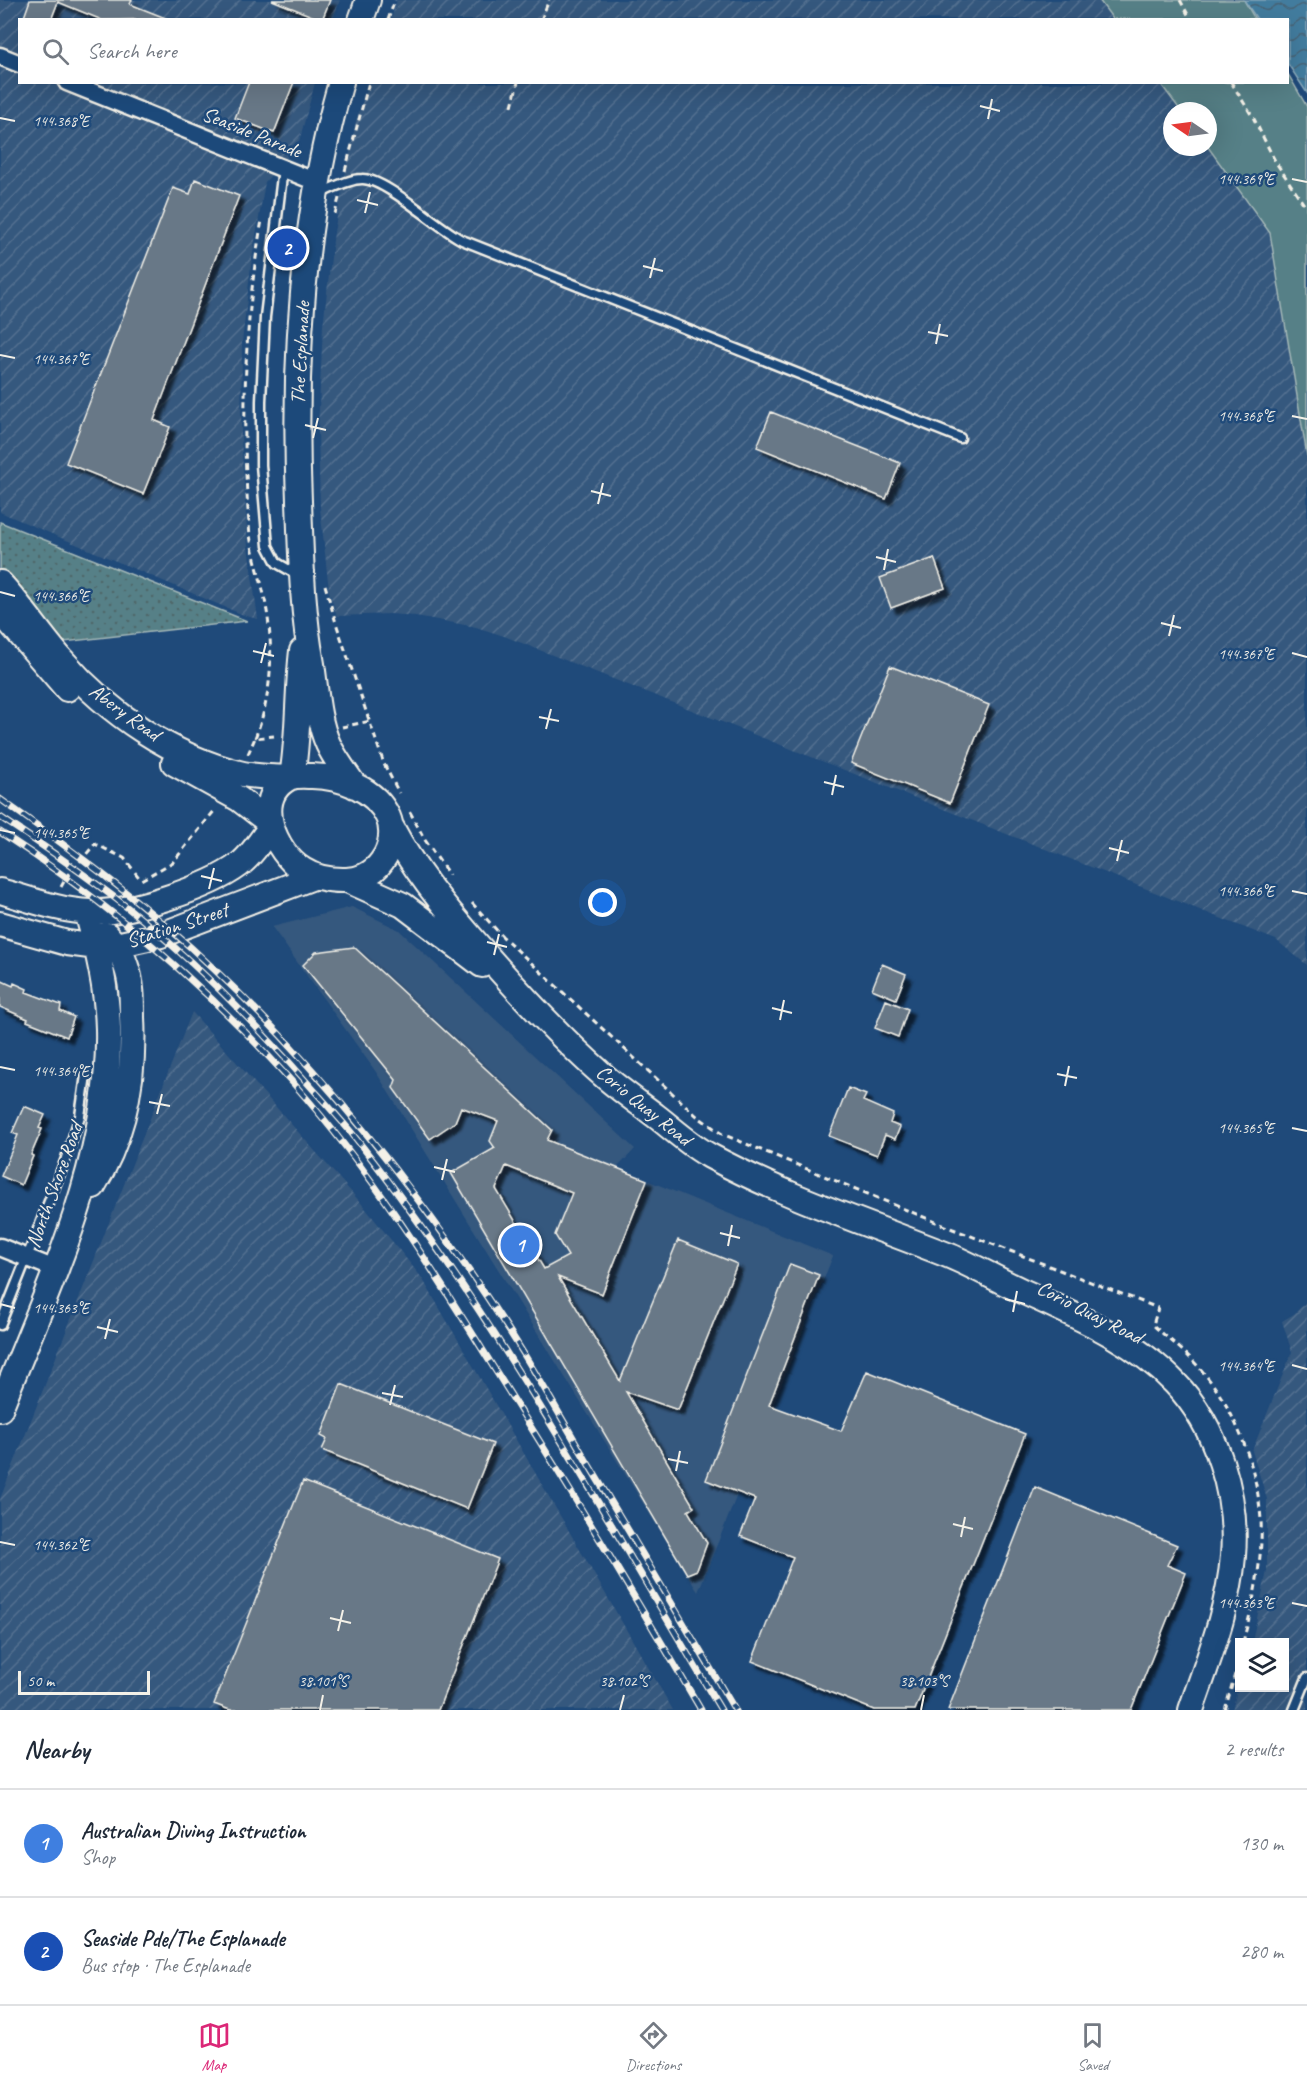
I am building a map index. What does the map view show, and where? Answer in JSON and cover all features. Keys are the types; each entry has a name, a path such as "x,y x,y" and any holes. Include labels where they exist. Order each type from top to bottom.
{"main road":[{"path":"362,18 368,0"},
{"name":"The Esplanade","path":"290,778 297,749 298,685 313,579 296,442 297,353 306,266 326,188 330,126 340,84"},
{"name":"Abery Road","path":"0,583 74,673 130,722 210,764 238,773 290,778"},
{"name":"Abery Road","path":"0,611 47,667 96,716 128,738 239,799 271,825"},
{"name":"The Esplanade","path":"305,626 323,731 334,754 355,786"},
{"path":"329,777 355,786 381,805 392,828 383,861 363,877 347,880 316,876 293,863 278,844 271,825 269,809 279,787 290,778 329,777"},
{"name":"Station Street","path":"0,891 87,912 128,908 220,877 240,864 257,846 271,825"},
{"name":"Corio Quay Road","path":"392,828 406,856 424,882 520,993 603,1075 706,1155 800,1198 953,1257 1073,1313 1136,1350 1178,1386 1205,1426 1225,1477 1232,1517 1233,1556 1223,1609 1191,1710"},
{"name":"Station Street","path":"0,924 67,943 106,946 161,935 316,876"},
{"name":"Corio Quay Road","path":"347,880 403,905 520,993"},
{"name":"North Shore Road","path":"0,1409 79,1205 111,1154 125,1111 132,1070 133,1040 129,977 126,964 106,946 87,912"},
{"name":"Corio Quay Road","path":"953,1257 1016,1275 1086,1305 1132,1331 1165,1355 1183,1372 1204,1397 1216,1417 1230,1447 1243,1489 1248,1538 1243,1591 1206,1710"}],"street":[{"path":"0,56 18,63"},
{"name":"Seaside Parade","path":"73,84 283,168 326,188"},
{"path":"0,1248 55,1269"}],"lane":[{"path":"283,168 265,317 261,401 264,523 269,551 277,563 313,579"},
{"path":"326,188 359,179 369,180 395,193 448,233 462,240 960,438"},
{"name":"North Shore Road","path":"0,1325 65,1161 80,1116 87,1075"},
{"path":"1294,1710 1307,1678"}],"path":[{"path":"388,18 395,0"},
{"path":"542,18 549,0"},
{"path":"1180,0 1190,18"},
{"path":"335,217 326,188 368,84"},
{"path":"512,106 518,84"},
{"path":"1232,84 1254,119 1275,161 1307,209"},
{"path":"313,579 326,592 384,764 404,802"},
{"path":"341,727 370,721"},
{"path":"246,757 255,738 274,736"},
{"path":"58,892 66,878 95,844 124,858 141,880 157,872 173,862 220,804"},
{"path":"410,811 425,840 453,881"},
{"path":"466,897 502,936 697,1116 722,1134 953,1229 1158,1308 1153,1325 1195,1363 1223,1400 1242,1439 1251,1468 1259,1504 1260,1544 1253,1600 1244,1638"},
{"path":"1225,1710 1235,1671"}],"shaded area":[{"path":"0,0 340,0 333,18 18,18 18,84 315,84 298,145 265,182 251,265 242,342 241,437 248,547 258,619 246,616 0,512"},
{"path":"397,0 1099,0 1112,18 392,18"},
{"path":"369,84 1161,84 1174,102 1163,102 1163,156 1214,156 1270,233 1307,456 1307,965 1276,940 504,636 476,627 416,616 390,614 337,616 329,591 320,507 318,430 323,326 334,232 356,121"},
{"path":"352,907 399,930 635,1149 617,1168 833,1256 698,1592 376,1072 272,927"},
{"path":"192,1012 361,1203 422,1278 673,1710 0,1710 0,1499"},
{"path":"1307,1301 1307,1710 1232,1710 1237,1692 1289,1692 1289,1638 1253,1638 1267,1571 1267,1499 1252,1451 1292,1352 1282,1321 1294,1314"}],"green space":[{"path":"1099,0 1244,0 1254,18 1112,18"},
{"path":"1289,76 1307,107 1307,456 1270,233 1214,156 1217,156 1217,102 1174,102 1161,84 1289,84"},
{"path":"0,522 247,621 55,643 0,571"}],"water":[{"path":"1244,0 1307,0 1307,93 1289,66 1289,18 1256,18"}],"building":[{"path":"30,0 132,0 130,4 165,18 97,18 58,2 52,18 24,18"},
{"path":"272,0 330,0 323,18 317,18"},
{"path":"248,84 293,84 274,133 235,118"},
{"path":"195,179 239,196 154,420 170,427 143,494 66,463 173,188 190,194"},
{"path":"771,412 900,463 886,499 757,447"},
{"path":"934,558 945,588 891,608 880,578"},
{"path":"890,666 989,705 950,803 851,763"},
{"path":"354,947 552,1130 547,1140 647,1180 602,1294 558,1277 620,1381 678,1240 737,1264 678,1410 626,1392 694,1507 688,1511 707,1543 697,1570 687,1574 451,1173 495,1148 490,1141 498,1121 461,1107 455,1122 430,1139 393,1088 396,1080 303,965 316,952","holes":["506,1166 572,1193 555,1235 568,1256 544,1269 496,1189"]},
{"path":"882,964 906,974 896,999 872,989"},
{"path":"0,980 13,986 14,983 27,989 26,992 61,1005 60,1011 74,1017 67,1037 0,1007"},
{"path":"886,1000 908,1009 898,1037 875,1028"},
{"path":"848,1088 866,1095 863,1101 893,1114 890,1123 900,1127 895,1139 885,1135 877,1155 829,1136"},
{"path":"24,1106 45,1115 31,1155 33,1156 21,1185 1,1176 18,1135 12,1133"},
{"path":"790,1264 819,1275 769,1405 841,1431 867,1371 1025,1434 915,1710 874,1710 752,1661 793,1557 740,1536 755,1499 706,1480"},
{"path":"341,1384 493,1444 467,1509 322,1450 327,1439 321,1436"},
{"path":"303,1481 498,1559 438,1710 230,1710 214,1704"},
{"path":"1035,1487 1177,1545 1167,1565 1186,1573 1131,1710 948,1710"}],"railway":[{"path":"0,799 110,880 189,946 296,1052 373,1142 444,1235 510,1332 735,1710"},
{"path":"0,817 97,884 175,948 263,1034 350,1131 402,1199 499,1341 721,1710"},
{"path":"0,832 80,888 155,948 261,1048 323,1118 402,1224 450,1298 575,1499 701,1710"}],"place":[{"name":"Seaside Pde/The Esplanade","path":"287,248"},
{"name":"Australian Diving Instruction","path":"520,1245"}]}
